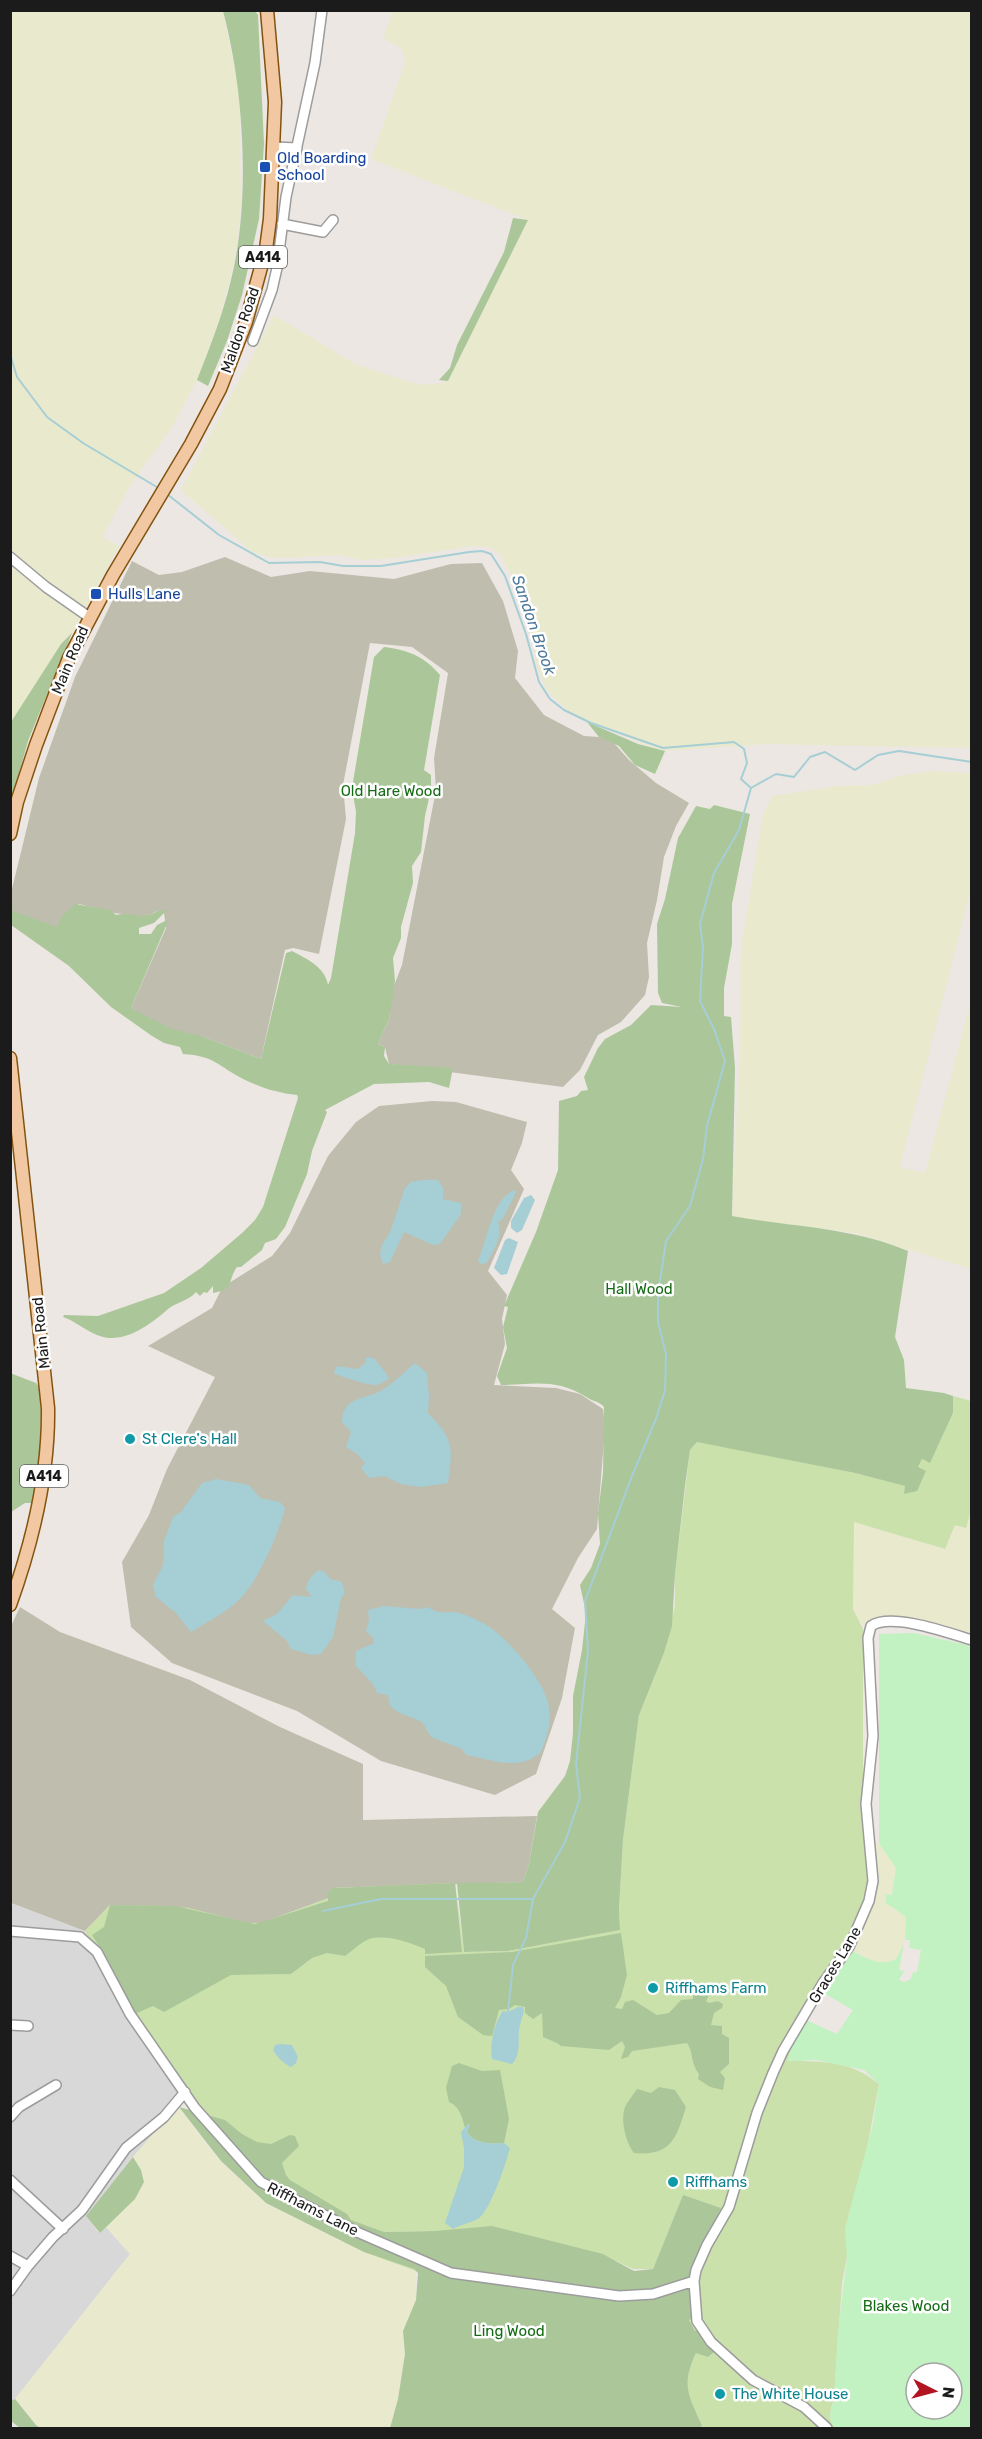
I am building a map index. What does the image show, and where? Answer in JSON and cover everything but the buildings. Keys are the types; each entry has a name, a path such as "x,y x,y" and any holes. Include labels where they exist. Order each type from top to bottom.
{"main road":[{"name":"Maldon Road","path":"159,498 220,389 246,322 266,249 275,102 267,10"},
{"name":"Main Road","path":"10,834 17,802 36,745 69,658 89,617 159,498"},
{"name":"Main Road","path":"10,1058 48,1399 49,1440 41,1496 27,1556 10,1605"}],"street":[{"name":"Maldon Road","path":"253,341 274,279 282,224 315,63 322,10"},
{"path":"274,147 297,148"},
{"path":"282,224 323,232 333,220"},
{"path":"10,557 46,587 89,617"},
{"name":"Graces Lane","path":"694,2281 706,2245 721,2224 729,2207 772,2073 823,1983 849,1947 869,1901 873,1881 866,1804 873,1736 868,1638 871,1626 876,1622 915,1625 972,1640"},
{"name":"Riffhams Lane","path":"10,1931 80,1937 97,1952 130,2014 195,2108 261,2182 357,2232 451,2273 619,2296 652,2294 694,2281"},
{"path":"10,2025 28,2026"},
{"path":"10,2116 19,2107 56,2085"},
{"path":"10,2291 28,2266 100,2187 126,2148 164,2117 185,2092"},
{"path":"176,2100 195,2108"},
{"path":"10,2180 63,2229"},
{"path":"10,2256 28,2266"},
{"path":"694,2281 697,2321 711,2342 753,2380 804,2407 827,2428"}],"shaded area":[{"path":"225,557 271,577 310,571 394,579 451,564 482,563 503,601 518,651 515,678 544,715 584,736 599,737 613,742 629,760 656,783 689,803 676,826 664,857 647,943 649,977 645,995 621,1022 598,1035 580,1070 563,1087 389,1064 385,1047 378,1044 389,1019 392,991 402,965 436,790 434,758 448,673 412,647 370,643 343,785 346,819 319,954 293,948 285,950 261,1059 207,1038 164,1027 131,1008 166,928 164,913 159,910 145,917 114,913 79,904 57,928 11,913 11,893 39,778 75,677 132,561 159,575 182,572"},
{"path":"432,1101 456,1102 527,1122 522,1143 511,1170 524,1189 488,1271 507,1295 502,1319 505,1344 494,1385 556,1388 580,1394 603,1409 605,1427 597,1529 578,1558 552,1609 575,1628 562,1698 536,1774 495,1795 381,1761 297,1711 172,1663 131,1627 122,1562 149,1515 167,1469 215,1377 148,1346 212,1308 220,1292 229,1283 272,1256 290,1233 328,1156 356,1122 379,1106"},
{"path":"20,1607 60,1632 190,1680 280,1727 363,1764 363,1820 537,1816 529,1864 523,1882 333,1888 329,1898 261,1923 247,1923 189,1909 110,1905 85,1931 11,1903 10,1628"},
{"path":"10,1903 85,1931 188,2096 133,2157 86,2216 99,2233 106,2227 130,2254 15,2399 11,2401"}],"green space":[{"path":"11,11 223,11 239,92 241,203 236,254 219,321 197,380 172,427 130,486 102,537 119,546 72,633 61,644 11,724"},
{"path":"223,11 255,11 258,15 264,144 259,219 242,295 227,341 208,386 197,380 220,318 231,280 237,249 243,180 236,75"},
{"path":"393,11 971,11 971,748 767,744 661,751 572,715 546,689 536,664 530,625 512,576 500,555 490,547 473,546 394,558 361,560 340,555 281,558 264,556 250,550 181,490 274,315 355,364 413,383 432,385 448,381 528,220 371,159 405,63 402,49 383,38"},
{"path":"513,218 528,220 448,381 439,380 450,368 457,345 504,252"},
{"path":"72,633 28,741 11,802 11,722 61,644"},
{"name":"Old Hare Wood","path":"384,647 415,655 428,663 440,675 424,770 431,775 431,790 421,852 412,866 413,883 401,927 401,938 393,958 395,981 389,1019 378,1044 385,1047 384,1056 389,1064 453,1068 449,1088 429,1082 374,1084 325,1110 327,1112 312,1151 307,1174 285,1227 276,1239 265,1243 262,1250 241,1267 237,1267 225,1290 213,1293 213,1286 207,1293 204,1292 200,1296 196,1292 144,1327 126,1336 106,1338 97,1335 63,1317 64,1315 98,1316 164,1293 201,1268 255,1220 263,1207 298,1098 297,1095 270,1090 250,1082 209,1059 183,1054 180,1047 164,1043 152,1036 111,1007 69,966 11,925 10,910 57,927 63,915 75,904 110,910 116,915 142,916 159,910 166,911 154,923 139,928 139,934 151,934 157,925 169,919 131,1008 170,1028 207,1038 261,1059 286,953 292,951 314,964 323,973 328,985 331,978 355,833 356,812 352,788 374,657"},
{"path":"587,722 638,744 665,751 655,774 635,765 619,746 599,737"},
{"path":"931,771 971,773 971,888 900,1167 925,1173 971,1001 971,1269 855,1233 732,1217 740,1047 741,948 763,814 772,796 838,786 873,785 899,776"},
{"name":"Hall Wood","path":"714,805 750,814 732,904 732,944 724,988 724,1016 731,1017 735,1068 732,1216 843,1232 908,1251 895,1337 904,1360 906,1388 953,1396 953,1413 930,1463 922,1459 918,1467 926,1471 917,1491 904,1494 905,1486 855,1473 697,1442 690,1450 685,1486 675,1574 672,1626 664,1653 639,1715 623,1840 620,1930 508,1951 464,1952 457,1883 523,1882 529,1864 538,1812 565,1776 570,1761 573,1696 586,1613 580,1585 591,1568 600,1544 598,1513 603,1473 604,1407 566,1387 536,1383 501,1385 497,1376 507,1348 503,1327 508,1307 504,1306 536,1232 558,1170 559,1101 588,1090 584,1077 605,1039 631,1025 651,1005 682,1007 662,1003 658,993 657,924 665,899 678,838 696,806 710,809"},
{"path":"10,1373 36,1383 40,1388 44,1434 36,1491 32,1503 25,1503 11,1512"},
{"path":"953,1396 971,1401 972,1507 966,1528 955,1525 945,1549 854,1522 853,1609 863,1629 863,1822 867,1838 868,1865 866,1888 861,1909 843,1947 804,2004 808,2021 793,2043 788,2060 825,2062 846,2066 879,2084 842,2283 834,2398 830,2414 835,2428 701,2428 702,2425 686,2393 689,2369 696,2353 695,2331 688,2320 692,2270 720,2208 683,2196 653,2269 633,2269 602,2254 435,2231 383,2232 416,2271 364,2252 266,2203 188,2096 85,1931 110,1905 189,1908 247,1923 261,1923 329,1898 333,1888 455,1883 464,1952 508,1951 620,1930 623,1840 639,1715 664,1653 675,1605 675,1574 690,1450 697,1442 712,1444 855,1473 906,1486 904,1493 922,1459 930,1462 953,1413"},
{"path":"971,1507 971,1635 901,1621 871,1619 862,1625 853,1609 854,1521 944,1549 955,1525"},
{"name":"Blakes Wood","path":"914,1633 971,1646 971,2428 835,2428 831,2423 838,2332 847,2258 845,2228 873,2124 879,2084 864,2070 817,2060 787,2061 793,2043 808,2021 837,2034 853,2010 822,1992 850,1950 878,1962 884,1962 896,1959 904,1944 899,1970 904,1971 899,1980 904,1982 911,1979 913,1972 917,1972 921,1950 909,1948 910,1940 905,1940 906,1917 886,1903 884,1894 892,1895 896,1868 879,1843 879,1634"},
{"path":"873,1842 879,1843 896,1868 892,1895 884,1894 894,1910 905,1915 907,1920 905,1940 900,1953 896,1959 886,1963 876,1962 850,1950 871,1903"},
{"path":"455,1883 462,1952 425,1954 425,1949 398,1939 383,1937 369,1939 345,1956 327,1953 312,1958 291,1974 231,1975 164,2012 153,2006 135,2014 128,2005 108,1960 92,1935 104,1927 110,1905 175,1906 255,1924 328,1901 328,1891 333,1888"},
{"path":"621,1933 627,1975 621,1997 615,2008 622,2009 625,2002 633,2000 657,2015 669,2013 681,2000 693,1999 694,1986 709,1995 706,2001 709,2003 718,2001 723,2004 722,2008 714,2013 711,2025 722,2026 722,2034 729,2038 729,2064 720,2072 725,2078 723,2090 710,2087 698,2079 699,2074 687,2043 632,2051 628,2057 621,2059 625,2047 622,2041 609,2050 561,2046 543,2037 542,2013 533,2019 525,2013 525,2007 515,2005 509,2009 499,2010 492,2036 483,2035 458,2017 446,1986 425,1967 425,1956 512,1952"},
{"path":"459,2063 482,2071 500,2070 509,2119 504,2143 489,2143 474,2139 467,2132 469,2125 465,2128 462,2116 449,2102 446,2088 452,2066"},
{"path":"659,2087 675,2090 686,2107 676,2135 665,2148 657,2152 634,2153 625,2133 623,2115 625,2107 637,2089 651,2093"},
{"path":"177,2106 219,2160 266,2204 364,2251 416,2271 416,2300 403,2331 405,2354 398,2399 390,2428 40,2428 15,2399 130,2254 106,2227 135,2199 141,2170 133,2157"},
{"name":"Ling Wood","path":"179,2107 225,2120 242,2134 257,2142 271,2144 290,2135 295,2136 299,2146 282,2163 290,2180 347,2214 351,2220 384,2232 435,2231 492,2226 603,2254 634,2271 653,2269 683,2195 721,2208 692,2270 697,2315 689,2320 695,2331 701,2329 714,2352 708,2357 696,2353 689,2374 688,2390 702,2425 701,2428 390,2428 398,2399 405,2354 403,2331 416,2300 418,2273 414,2269 364,2252 266,2203 221,2161"},
{"path":"133,2157 141,2170 144,2182 135,2199 100,2233 86,2216"},
{"path":"15,2399 40,2428 20,2428 11,2421 11,2401"}],"water":[{"path":"438,1180 443,1188 443,1199 461,1203 461,1214 440,1244 433,1245 404,1232 390,1262 383,1264 380,1254 382,1245 390,1232 405,1188 411,1182"},
{"path":"515,1190 503,1218 498,1223 499,1238 495,1248 487,1263 481,1264 478,1261 496,1210 507,1194"},
{"path":"531,1195 535,1200 522,1230 517,1233 511,1228 511,1221 524,1198"},
{"path":"509,1238 518,1242 507,1274 501,1275 494,1268 505,1240"},
{"path":"366,1358 375,1359 389,1379 373,1385 334,1373 336,1367 358,1368 366,1362"},
{"path":"415,1363 427,1373 428,1413 443,1430 450,1445 451,1461 448,1483 421,1487 401,1484 384,1476 369,1478 361,1468 365,1463 346,1447 351,1432 342,1422 346,1407 386,1387"},
{"path":"216,1479 249,1485 260,1498 280,1502 285,1508 268,1555 242,1597 218,1616 191,1632 176,1613 156,1597 153,1585 163,1565 164,1541 173,1517 181,1512 202,1483"},
{"path":"319,1570 325,1572 330,1579 342,1582 345,1593 341,1598 333,1637 321,1654 312,1655 291,1649 287,1641 263,1621 277,1614 293,1595 312,1597 306,1589 312,1576"},
{"path":"384,1606 420,1609 428,1607 438,1612 461,1613 490,1627 511,1646 539,1682 548,1703 550,1716 548,1729 540,1753 523,1762 513,1763 466,1755 462,1749 431,1737 422,1722 390,1706 388,1695 377,1693 373,1684 355,1665 356,1651 374,1643 373,1638 366,1631 369,1620 368,1610"},
{"path":"523,2007 524,2010 515,2060 512,2064 492,2059 492,2040 500,2015 503,2011 508,2012"},
{"path":"275,2045 292,2045 298,2057 296,2063 291,2067 280,2060 273,2050"},
{"path":"468,2124 470,2126 467,2132 474,2139 488,2143 504,2143 510,2148 498,2185 484,2213 476,2220 453,2229 445,2223 464,2167 461,2132"}],"waterway":[{"name":"Sandon Brook","path":"10,354 17,377 47,417 83,443 160,489"},
{"name":"Sandon Brook","path":"167,494 219,535 269,563 320,562 343,566 381,566 469,552 482,551 491,554 505,576 526,634 539,682 550,699 564,710 591,723 663,748 734,742 744,749 747,763 741,779 751,788 776,774 794,777 810,757 825,752 855,770 878,755 899,751 972,762"},
{"path":"323,1911 381,1899 533,1899 565,1842 580,1798 576,1764 588,1651 585,1601 656,1419 665,1390 666,1354 658,1322 658,1294 666,1241 690,1206 703,1159 707,1126 725,1061 714,1029 700,1001 703,948 700,924 714,873 739,830 751,788"},
{"path":"508,2012 513,1965 526,1938 533,1899"}],"place":[{"name":"Old Boarding School","path":"265,167"},
{"name":"Hulls Lane","path":"96,594"},
{"name":"St Clere's Hall","path":"130,1439"},
{"name":"Riffhams Farm","path":"653,1988"},
{"name":"Riffhams","path":"673,2182"},
{"name":"The White House","path":"720,2394"}]}
